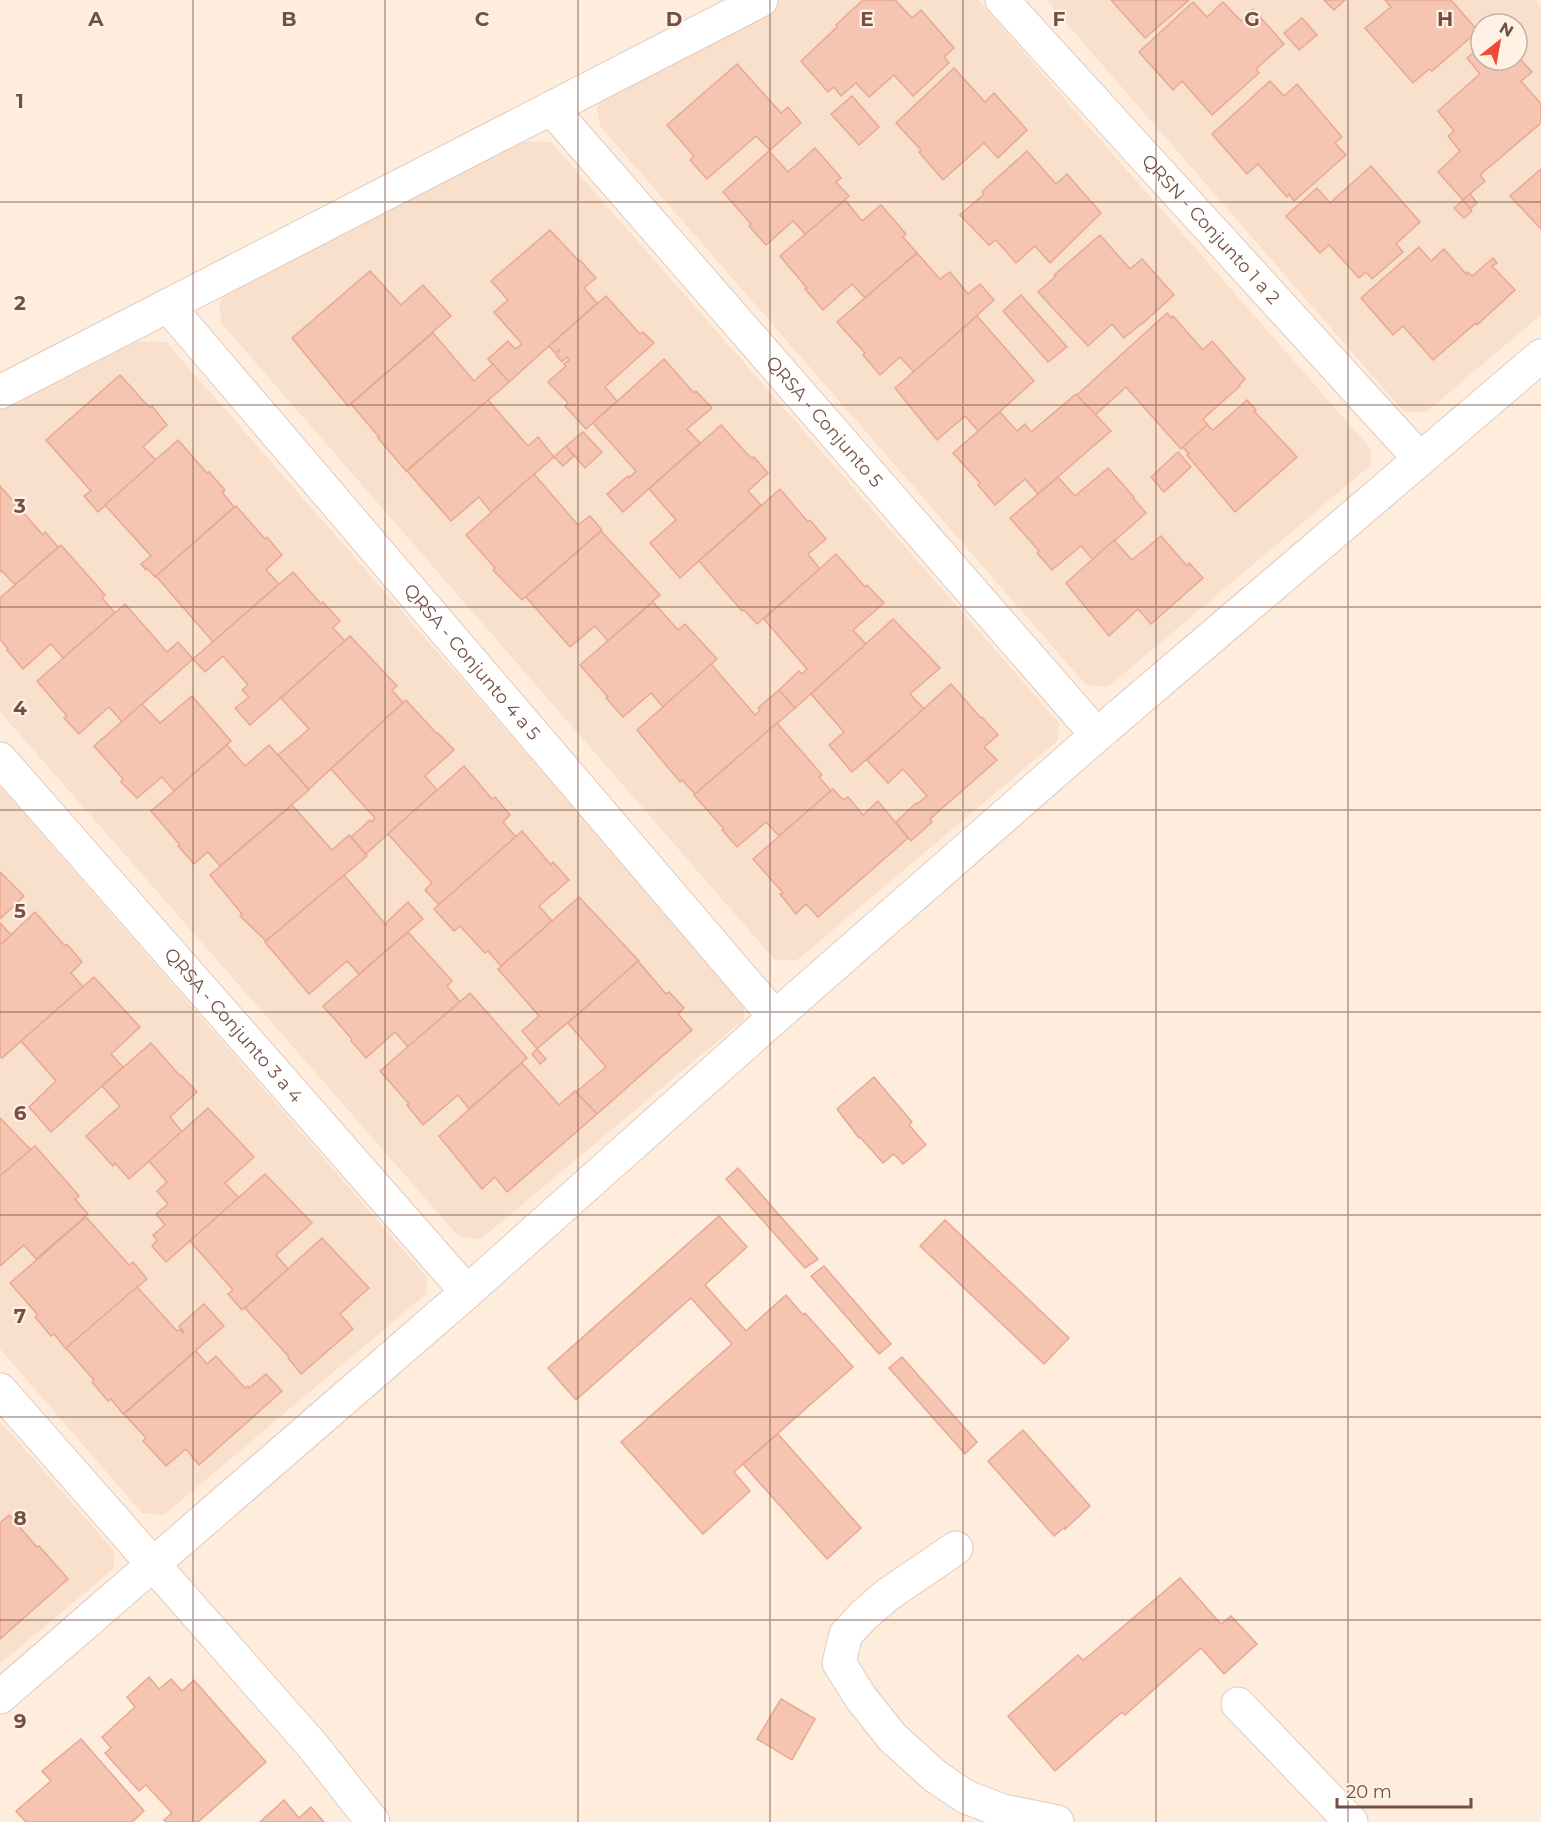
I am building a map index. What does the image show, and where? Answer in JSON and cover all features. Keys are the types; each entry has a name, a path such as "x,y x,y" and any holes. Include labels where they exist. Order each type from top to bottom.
{"street":[{"path":"0,392 760,0"},
{"name":"QRSN - Conjunto 1 a 2","path":"1002,0 1420,459"},
{"name":"QRSA - Conjunto 5","path":"551,108 1097,735"},
{"name":"QRSA - Conjunto 4 a 5","path":"168,306 775,1017"},
{"path":"0,1697 467,1292 775,1017 1097,735 1541,356"},
{"name":"QRSA - Conjunto 3 a 4","path":"0,759 467,1292"},
{"path":"0,1390 312,1745 373,1822"},
{"path":"956,1548 886,1595 864,1615 846,1634 839,1663 861,1698 892,1737 935,1776 966,1797 1003,1810 1057,1822"},
{"path":"1238,1704 1351,1822"}],"shaded area":[{"path":"781,0 978,0 1371,449 1371,465 1108,687 1086,685 600,126 597,108 603,95"},
{"path":"1046,0 1535,0 1541,7 1541,315 1425,413 1403,411"},
{"path":"510,141 551,142 1059,723 1058,740 796,961 774,959 222,324 219,305 225,292"},
{"path":"124,341 166,342 744,1002 744,1019 481,1239 459,1237 0,712 0,407"},
{"path":"0,786 427,1277 426,1294 164,1515 142,1513 0,1349"},
{"path":"0,1421 114,1551 114,1568 0,1664"}],"building":[{"path":"863,0 895,0 912,18 921,10 954,48 944,57 949,63 913,96 894,75 869,97 856,83 841,96 834,87 828,92 801,61"},
{"path":"1111,0 1189,0 1145,38"},
{"path":"1324,0 1345,0 1334,10"},
{"path":"1385,0 1451,0 1469,21 1469,39 1432,71 1429,69 1413,83 1365,28 1391,7"},
{"path":"1193,2 1207,17 1223,2 1241,21 1253,9 1284,44 1256,69 1259,73 1212,115 1182,81 1173,90 1139,52"},
{"path":"1302,18 1317,35 1299,50 1284,33"},
{"path":"737,64 781,113 788,107 801,123 770,150 756,136 707,179 690,160 694,156 667,125"},
{"path":"954,68 985,102 994,93 1027,130 998,158 984,143 943,180 919,152 921,150 896,123"},
{"path":"1529,69 1532,72 1521,81 1541,104 1541,123 1480,175 1485,181 1463,200 1438,172 1460,151 1448,136 1454,131 1438,111 1480,74 1478,72 1529,72"},
{"path":"1270,81 1284,96 1297,84 1342,137 1335,143 1346,155 1294,201 1289,194 1287,197 1258,164 1247,174 1212,134"},
{"path":"852,96 879,127 859,145 831,114"},
{"path":"815,148 841,178 836,182 849,196 806,235 793,221 766,245 723,192 769,151 788,172"},
{"path":"1027,151 1056,184 1067,174 1101,213 1050,263 1035,246 1016,263 996,240 989,245 960,215"},
{"path":"1371,166 1420,222 1396,244 1403,252 1372,279 1366,272 1359,278 1329,245 1320,253 1286,216 1317,188 1330,203"},
{"path":"1541,169 1541,229 1510,196"},
{"path":"1470,194 1477,203 1470,209 1463,200"},
{"path":"845,200 862,221 881,205 906,234 903,237 917,253 865,298 852,284 823,310 780,256"},
{"path":"1463,200 1472,211 1464,218 1454,208"},
{"path":"550,230 596,278 584,288 597,303 509,382 488,359 508,341 515,349 522,344 494,312 508,300 491,281"},
{"path":"1100,235 1130,269 1142,259 1174,295 1124,338 1112,324 1088,346 1038,292"},
{"path":"1419,247 1431,261 1444,249 1466,274 1468,272 1472,276 1493,258 1497,263 1492,266 1515,290 1477,325 1476,323 1433,360 1403,326 1393,335 1361,298"},
{"path":"917,253 940,279 950,272 968,294 980,284 994,300 914,372 900,357 880,375 863,355 865,353 837,322"},
{"path":"370,271 401,305 423,285 451,316 348,406 292,338"},
{"path":"1021,295 1067,347 1048,362 1003,311"},
{"path":"606,296 640,334 643,332 654,343 605,387 617,401 586,429 565,406 568,403 548,382 566,366 564,364 569,360 567,357 562,362 556,355 560,351 555,353 549,346"},
{"path":"1167,313 1171,318 1173,316 1203,350 1212,341 1245,379 1203,419 1208,425 1181,449 1126,387 1095,415 1077,395"},
{"path":"977,316 1034,381 978,431 965,416 937,440 895,388"},
{"path":"433,333 474,381 493,364 509,382 406,471 351,404"},
{"path":"664,359 694,393 696,391 712,408 687,429 700,443 623,512 607,494 636,471 593,423"},
{"path":"120,375 150,408 152,406 167,425 143,447 156,460 98,512 84,496 91,491 46,440"},
{"path":"1076,394 1111,431 1038,494 1025,479 995,505 978,485 980,483 953,453 1000,412 1017,431 1025,424 1031,432"},
{"path":"488,400 528,446 538,437 554,457 491,512 479,497 451,521 407,471"},
{"path":"1247,400 1256,410 1254,411 1297,457 1235,512 1187,455 1189,454 1183,447 1207,425 1213,430"},
{"path":"721,425 768,473 748,491 761,505 680,578 650,543 676,520 649,489"},
{"path":"583,432 602,452 585,468 566,446"},
{"path":"178,440 225,490 222,492 234,507 155,577 141,564 151,556 105,505"},
{"path":"566,446 574,456 563,466 554,457"},
{"path":"1178,452 1191,467 1164,492 1151,477"},
{"path":"1108,468 1146,513 1093,560 1081,546 1052,570 1037,553 1039,551 1010,518 1058,477 1075,496"},
{"path":"534,474 578,525 590,516 602,530 522,600 493,570 495,568 466,535"},
{"path":"0,486 43,535 45,532 58,547 15,585 2,571 0,572"},
{"path":"780,489 826,539 808,554 820,569 757,624 744,610 742,611 699,561"},
{"path":"236,506 282,555 266,570 279,584 213,642 156,576"},
{"path":"601,531 660,595 608,641 595,626 570,647 526,597"},
{"path":"1161,536 1187,566 1189,563 1203,578 1151,624 1138,609 1109,636 1066,583 1114,540 1132,560"},
{"path":"61,545 105,595 102,598 115,613 63,658 51,644 23,669 0,639 0,598"},
{"path":"836,554 865,587 867,585 884,603 853,630 866,644 795,708 779,690 799,671 802,674 807,669 764,619"},
{"path":"293,572 321,604 323,602 340,621 333,628 345,641 250,725 235,708 249,697 242,690 248,685 223,656 205,672 193,659"},
{"path":"653,602 678,630 685,624 717,659 663,707 651,693 623,717 580,665"},
{"path":"125,604 167,652 178,642 193,659 122,722 109,707 79,734 64,718 67,716 37,681"},
{"path":"893,619 940,668 910,694 924,709 852,772 829,745 844,732 811,694"},
{"path":"350,636 397,686 392,690 403,703 309,789 278,755 309,729 281,698"},
{"path":"711,664 755,715 760,710 758,708 779,690 795,708 695,794 682,780 680,782 637,730"},
{"path":"951,684 998,735 984,747 997,760 930,819 932,822 911,841 896,822 927,796 903,769 888,783 867,760"},
{"path":"192,696 231,741 174,791 162,777 137,798 121,782 123,779 94,746 142,704 160,723"},
{"path":"406,700 454,750 425,776 437,790 366,854 351,837 375,818 331,769"},
{"path":"777,723 822,775 819,777 831,791 779,836 766,822 737,847 694,795"},
{"path":"227,745 245,766 269,745 309,790 220,866 208,852 194,864 151,811"},
{"path":"464,766 492,799 495,797 510,815 503,822 516,837 439,905 425,890 432,883 388,834"},
{"path":"833,789 843,800 848,797 863,815 878,801 908,838 818,917 806,904 796,914 780,894 783,893 753,859"},
{"path":"292,805 332,850 349,835 367,856 266,941 240,916 242,914 210,875"},
{"path":"522,831 551,865 553,862 569,880 539,906 552,921 501,966 488,951 485,953 460,926 454,931 434,909"},
{"path":"0,872 24,896 0,919"},
{"path":"344,875 386,925 408,902 423,919 359,974 347,961 309,994 265,942"},
{"path":"579,897 639,961 537,1049 522,1031 539,1016 498,969"},
{"path":"35,912 82,962 71,973 83,987 2,1058 0,1057 0,945"},
{"path":"0,923 11,935 0,945"},
{"path":"408,932 452,981 447,986 460,1002 408,1047 395,1032 366,1058 323,1006"},
{"path":"638,961 666,994 669,992 684,1008 678,1014 692,1030 597,1114 576,1092 606,1067 568,1023"},
{"path":"94,977 140,1027 111,1054 123,1067 51,1132 29,1107 56,1081 21,1041"},
{"path":"470,993 527,1058 469,1109 458,1095 423,1125 407,1105 409,1104 380,1071"},
{"path":"151,1043 197,1092 170,1117 182,1132 129,1179 115,1163 113,1166 86,1136 120,1106 102,1086"},
{"path":"537,1049 546,1059 540,1064 532,1054"},
{"path":"522,1063 559,1105 575,1091 597,1114 507,1192 495,1177 482,1189 439,1136"},
{"path":"874,1077 912,1122 909,1125 926,1145 903,1164 894,1154 883,1163 859,1138 837,1109"},
{"path":"208,1108 254,1157 225,1183 239,1198 166,1262 152,1246 157,1240 153,1235 165,1225 156,1214 168,1204 157,1191 167,1182 149,1161"},
{"path":"0,1118 31,1150 0,1176"},
{"path":"35,1146 79,1196 75,1199 88,1214 36,1259 24,1245 0,1266 0,1176"},
{"path":"738,1168 818,1259 805,1268 726,1179"},
{"path":"265,1174 312,1223 276,1255 288,1269 242,1310 228,1294 233,1290 190,1241"},
{"path":"719,1216 747,1247 705,1285 746,1331 786,1295 853,1367 734,1472 750,1491 703,1534 621,1442 732,1344 691,1298 576,1400 548,1368"},
{"path":"86,1217 129,1265 133,1262 147,1279 66,1349 54,1334 51,1336 35,1317 38,1315 10,1283"},
{"path":"945,1220 1069,1338 1044,1364 920,1246"},
{"path":"322,1238 369,1288 340,1314 353,1329 301,1374 289,1357 245,1308"},
{"path":"824,1266 891,1344 879,1354 811,1276"},
{"path":"137,1287 177,1331 180,1329 184,1332 179,1326 204,1304 224,1326 123,1414 111,1399 108,1401 92,1382 94,1380 66,1348"},
{"path":"196,1351 207,1364 216,1356 245,1388 248,1386 249,1388 266,1374 282,1391 199,1465 186,1449 166,1466 143,1441 146,1438 124,1414"},
{"path":"902,1357 977,1442 965,1454 889,1368"},
{"path":"1023,1430 1090,1506 1054,1536 988,1461"},
{"path":"778,1434 861,1528 827,1559 743,1464"},
{"path":"9,1515 68,1579 0,1639 0,1523"},
{"path":"1180,1578 1221,1624 1231,1616 1257,1644 1224,1674 1201,1648 1125,1715 1122,1712 1055,1771 1008,1716 1078,1655 1083,1660 1091,1654"},
{"path":"149,1677 159,1689 171,1679 182,1691 194,1680 266,1762 198,1822 166,1822 164,1820 172,1813 146,1785 139,1791 105,1753 111,1748 102,1737 135,1707 127,1697"},
{"path":"781,1699 815,1719 792,1760 757,1739"},
{"path":"81,1739 144,1811 132,1822 26,1822 16,1811 51,1781 42,1771"},
{"path":"284,1800 299,1818 311,1807 324,1822 260,1822"}]}
